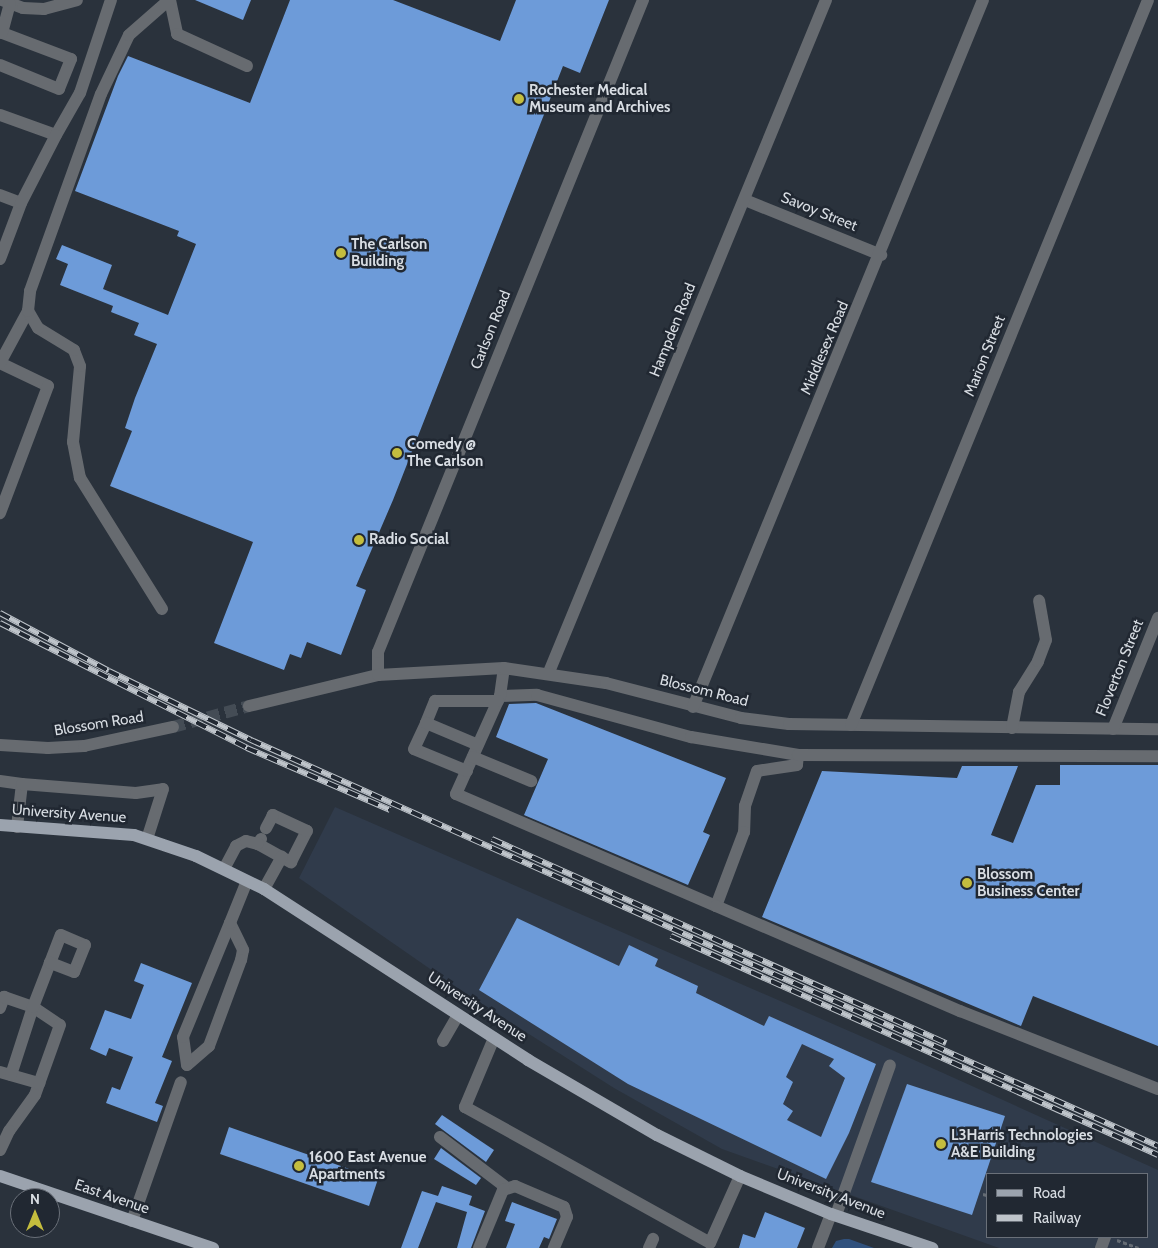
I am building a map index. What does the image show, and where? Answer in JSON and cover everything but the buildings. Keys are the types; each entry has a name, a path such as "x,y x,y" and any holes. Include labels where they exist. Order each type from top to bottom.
{"main road":[{"name":"University Avenue","path":"0,825 99,830 147,839 224,869 264,889 494,1038 586,1095 740,1176 834,1214 932,1248"},
{"name":"East Avenue","path":"0,1176 213,1248"}],"street":[{"path":"0,65 59,89 71,59 1,32 6,2 44,9 77,0"},
{"path":"0,259 21,203 80,93 112,0"},
{"path":"0,513 48,386 0,363 28,311 30,291 101,94 130,34 170,0 177,34 247,66"},
{"name":"Carlson Road","path":"378,675 378,652 643,0"},
{"name":"Hampden Road","path":"549,672 826,0"},
{"name":"Middlesex Road","path":"693,707 881,255 984,0"},
{"name":"Marion Street","path":"851,725 1148,0"},
{"path":"0,115 56,135"},
{"path":"0,195 21,203"},
{"name":"Savoy Street","path":"745,200 881,255"},
{"path":"28,311 38,328 74,350 80,366 73,442 80,478 162,609"},
{"path":"1012,728 1019,692 1038,661 1046,640 1040,601"},
{"name":"Floverton Street","path":"1113,729 1158,618"},
{"path":"504,668 499,698 456,794 960,1011 1158,1089"},
{"name":"Blossom Road","path":"249,706 378,675 504,668 549,672 606,683 740,718 789,724 1158,729"},
{"path":"467,772 414,749 435,701 538,695 691,738 798,755 1158,756"},
{"path":"426,723 531,781"},
{"name":"Blossom Road","path":"0,745 48,748 84,746 173,727"},
{"path":"716,906 744,832 745,806 757,771 797,765 798,755"},
{"path":"0,781 136,793 163,789 147,839"},
{"path":"18,827 22,784"},
{"path":"224,869 236,846 261,837 273,815 307,831 291,862 282,858 261,837"},
{"path":"264,889 282,858"},
{"path":"230,922 243,950 241,960 210,1046 187,1065 184,1037 230,922 247,881"},
{"path":"39,1083 5,1073 50,963"},
{"path":"0,1008 4,997 33,1007 60,1025 39,1083 0,1150"},
{"path":"443,1042 458,1014"},
{"path":"494,1038 465,1107 473,1112 710,1243 740,1176"},
{"path":"818,1248 834,1214 890,1065"},
{"path":"132,1221 181,1082"},
{"path":"440,1137 507,1188"},
{"path":"507,1188 515,1186 564,1207 567,1217 554,1248"},
{"path":"479,1248 507,1188"}],"path":[{"path":"1109,1238 1139,1248"}],"shaded area":[{"path":"335,807 872,1041 1158,1170 1158,1248 999,1248 722,1149 614,1088 472,998 299,878"},
{"path":"844,1239 874,1248 832,1248 836,1241"}],"tunnel":[{"path":"173,727 249,706"}],"railway":[{"path":"0,613 109,671 251,740 1158,1146"},
{"path":"0,623 247,748 390,810"},
{"path":"492,839 946,1043"},
{"path":"671,936 1158,1155"}],"place":[{"name":"Rochester Medical Museum and Archives","path":"519,99"},
{"name":"The Carlson Building","path":"341,253"},
{"name":"Comedy @ The Carlson","path":"397,453"},
{"name":"Radio Social","path":"359,540"},
{"name":"Blossom Business Center","path":"967,883"},
{"name":"L3Harris Technologies A&E Building","path":"941,1144"},
{"name":"1600 East Avenue Apartments","path":"299,1166"}]}
